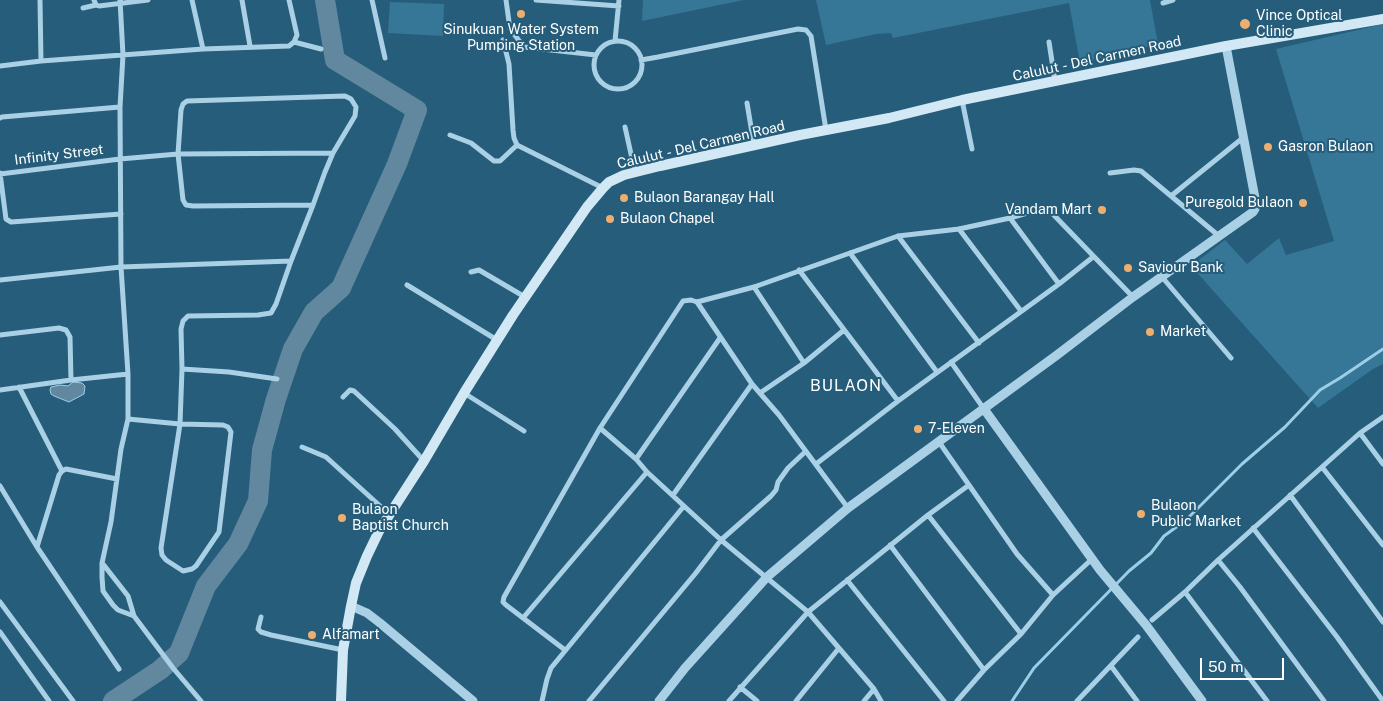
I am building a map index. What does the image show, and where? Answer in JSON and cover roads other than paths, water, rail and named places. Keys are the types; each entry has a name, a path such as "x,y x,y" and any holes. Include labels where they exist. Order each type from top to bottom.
{"main road":[{"name":"Calulut - Del Carmen Road","path":"341,701 343,650 351,606 356,584 379,531 525,297 587,207 602,188 615,179 635,172 888,118 962,100 1226,46 1383,19"}],"street":[{"path":"40,0 41,61"},
{"path":"83,8 95,2 99,6 149,0"},
{"path":"192,0 202,49"},
{"path":"242,0 250,46"},
{"path":"0,62 0,66 41,61 202,49 289,46 294,42 297,35 289,0"},
{"path":"372,0 384,58"},
{"path":"506,0 510,29 524,47 596,55"},
{"path":"536,0 619,3 615,41"},
{"path":"1163,3 1173,0"},
{"path":"120,2 123,55 120,107 121,266 128,374 128,419 121,449 111,522 102,563 102,577 103,590 113,605 118,610 134,616"},
{"path":"641,60 798,29 806,30 811,36 826,130"},
{"path":"503,40 509,64 513,130 517,145 602,188"},
{"path":"615,41 626,42 636,49 641,60 642,69 638,78 631,85 622,89 607,87 596,76 594,70 594,62 600,48 607,43 615,41"},
{"path":"294,42 321,49"},
{"path":"1049,42 1055,82"},
{"path":"659,701 685,668 767,578 848,508 1133,297 1253,212 1256,198 1226,46"},
{"path":"128,419 180,424 223,425 228,427 231,432 219,532 192,570 183,571 166,560 162,555 161,548 180,424 182,321 188,316 258,315 271,313 276,304 291,260 313,206 333,153 356,116 356,108 351,99 345,96 187,101 183,104 178,154 183,200 186,205 313,206"},
{"path":"962,100 972,150"},
{"path":"747,103 754,146"},
{"path":"0,118 2,116 120,107"},
{"path":"625,127 635,172"},
{"path":"450,135 470,143 494,161 500,161 517,145"},
{"path":"1171,196 1244,136"},
{"name":"Infinity Street","path":"0,173 178,154 333,153"},
{"path":"1110,173 1141,171 1218,236"},
{"path":"0,173 6,219 10,222 121,214"},
{"path":"565,650 506,605 503,602 504,597 600,428 683,301 691,300 697,302 754,287 898,236 959,229 1010,218 1044,208 1048,209 1133,297"},
{"path":"1010,218 1059,284"},
{"path":"959,229 1021,311"},
{"path":"898,236 979,343"},
{"path":"850,253 937,372"},
{"path":"816,464 1093,257"},
{"path":"0,280 121,266 291,260"},
{"path":"471,272 479,270 525,297"},
{"path":"799,270 898,401"},
{"path":"1162,277 1231,358"},
{"path":"408,285 497,340"},
{"path":"754,287 804,363"},
{"path":"697,302 752,384 779,415 848,508"},
{"path":"0,335 59,328 66,330 70,337 71,380"},
{"path":"760,394 804,363 844,330"},
{"path":"636,459 720,338"},
{"path":"951,362 1100,570 1146,625 1202,701"},
{"path":"182,369 229,372 277,379"},
{"path":"0,390 128,374"},
{"path":"673,495 752,384"},
{"path":"19,387 62,471"},
{"path":"343,397 350,390 354,391 395,428 424,461"},
{"path":"464,393 524,431"},
{"path":"1152,620 1360,433 1383,417"},
{"path":"600,428 636,459 647,472 721,540 808,612 874,689 881,701"},
{"path":"1360,433 1383,464"},
{"path":"939,442 1017,554 1053,595"},
{"path":"302,448 320,453 326,457 390,515"},
{"path":"589,701 721,540 771,496 788,468 805,452"},
{"path":"1322,467 1383,545"},
{"path":"38,547 59,475 62,471 66,469 117,479"},
{"path":"523,618 647,472"},
{"path":"729,701 808,612 928,515 969,485"},
{"path":"0,486 119,669"},
{"path":"1290,495 1383,622"},
{"path":"542,701 551,668 684,506"},
{"path":"928,515 1021,634"},
{"path":"1253,528 1337,637 1382,701"},
{"path":"890,545 984,670"},
{"path":"957,701 984,670 1021,634 1053,595 1092,559"},
{"path":"1218,560 1324,701"},
{"path":"102,563 128,596 134,616 164,657 201,701"},
{"path":"847,580 944,701"},
{"path":"1185,592 1267,701"},
{"path":"0,602 73,701"},
{"path":"351,606 367,613 380,623 473,701"},
{"path":"261,617 258,629 261,632 343,650"},
{"path":"0,632 49,701"},
{"path":"1077,701 1138,637"},
{"path":"796,701 838,648"},
{"path":"1111,666 1137,701"},
{"path":"740,687 757,701"},
{"path":"864,701 874,689"}],"waterway":[{"path":"113,701 160,670 179,653 206,586 238,544 258,501 262,450 276,399 293,349 314,312 341,288 397,164 417,110 335,60 325,0"},
{"path":"1012,701 1034,668 1129,571 1151,553 1164,536 1186,520 1242,464 1285,427 1320,390 1383,349"}],"place":[{"name":"Sinukuan Water System Pumping Station","path":"521,14"},
{"name":"Vince Optical Clinic","path":"1245,24"},
{"name":"Gasron Bulaon","path":"1268,147"},
{"name":"Bulaon Barangay Hall","path":"624,198"},
{"name":"Puregold Bulaon","path":"1303,203"},
{"name":"Vandam Mart","path":"1102,210"},
{"name":"Bulaon Chapel","path":"610,219"},
{"name":"Saviour Bank","path":"1128,268"},
{"name":"Market","path":"1150,332"},
{"name":"7-Eleven","path":"918,429"},
{"name":"Bulaon Public Market","path":"1141,514"},
{"name":"Bulaon Baptist Church","path":"342,518"},
{"name":"Alfamart","path":"312,635"}],"district":[{"name":"BULAON","path":"846,386"}]}
